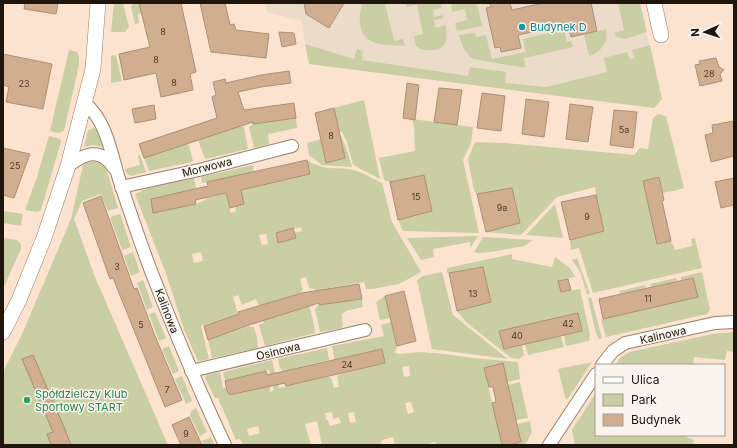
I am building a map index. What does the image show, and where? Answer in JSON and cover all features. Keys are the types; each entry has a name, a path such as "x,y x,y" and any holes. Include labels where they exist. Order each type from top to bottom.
{"street":[{"path":"3,332 21,294 44,238 68,166 85,103 94,62 98,3"},
{"path":"654,3 661,35"},
{"name":"Kalinowa","path":"85,103 93,110 101,123 121,186 151,271 191,371 225,445"},
{"name":"Morwowa","path":"121,186 199,170 292,146"},
{"name":"Kalinowa","path":"68,166 83,156 95,154 104,157 117,173"},
{"name":"Kalinowa","path":"603,364 613,351 625,343 715,323 734,322"},
{"name":"Osinowa","path":"191,371 365,330"},
{"path":"549,445 595,376"}],"shaded area":[{"path":"265,3 640,3 662,99 654,108 309,64 301,21 267,12"}],"green space":[{"path":"114,3 123,3 129,27 125,32 111,32"},
{"path":"133,3 139,3 142,13 138,14 139,23 135,24 131,7"},
{"path":"362,3 385,3 394,41 403,39 405,46 383,45 370,40 365,36 361,30 360,20"},
{"path":"406,3 441,3 442,8 433,10 434,17 443,15 443,18 434,20 435,28 446,25 447,36 442,47 434,50 426,50 416,46 414,36 423,34 417,5 407,7"},
{"path":"477,3 482,26 457,31 455,23 467,20 465,9 452,12 451,4"},
{"path":"618,3 640,3 647,32 625,39 617,37 614,33 624,30"},
{"path":"606,29 607,34 603,46 597,52 589,56 584,34"},
{"path":"564,30 567,42 571,41 573,47 524,58 526,68 473,59 467,54 459,35 475,33 476,37 486,35 492,59 526,52 523,39"},
{"path":"305,44 354,59 357,49 363,51 362,60 468,76 470,67 506,72 505,83 546,87 607,72 604,58 627,52 630,59 635,58 632,50 650,45 662,99 654,108 309,64"},
{"path":"69,50 77,52 79,57 79,65 64,131 58,133 50,131"},
{"path":"116,55 122,81 111,83 111,56"},
{"path":"364,100 380,179 353,164 347,142 342,132 339,132 334,108"},
{"path":"658,114 666,116 684,188 662,193 659,177 643,181 657,243 671,241 675,250 692,246 691,239 695,238 702,268 593,293 579,248 571,250 570,240 582,237 596,195 595,187 557,197 521,235 486,232 520,223 512,188 477,194 474,191 468,159 475,142 505,143 634,155 640,148 648,149 653,118"},
{"path":"296,118 297,128 268,134 269,144 254,148 249,127 253,124"},
{"path":"412,119 473,127 471,143 463,160 479,233 403,231 398,220 432,211 424,176 390,182 384,180 379,158 415,151 414,127"},
{"path":"239,126 244,127 248,149 205,159 198,140"},
{"path":"94,128 98,130 103,147 94,145 84,147 88,130"},
{"path":"49,136 60,139 61,142 41,210 38,212 25,210 37,177"},
{"path":"340,136 345,144 352,167 322,165 309,155 307,143 321,139 327,163 345,158"},
{"path":"185,144 189,145 192,162 149,171 144,158"},
{"path":"140,155 146,172 131,176 127,174 125,169 140,165 138,156"},
{"path":"307,160 320,166 357,171 382,183 392,222 421,272 399,284 373,289 366,289 364,282 317,290 309,288 306,277 300,279 303,290 300,293 259,306 256,299 242,305 238,295 233,297 238,314 201,326 209,359 198,361 185,332 165,271 135,194 148,188 194,178 196,188 193,190 151,199 154,213 196,204 211,197 309,174","holes":["242,197 244,204 235,206 236,211 231,213 228,201","301,227 302,231 294,233 296,238 278,243 276,233","266,234 268,244 262,245 259,235","201,252 203,261 194,263 192,254"]},
{"path":"92,161 99,163 106,168 118,208 108,211 101,194 82,201 74,219 95,277 168,445 3,445 3,372 23,332 71,219 83,165"},
{"path":"253,165 254,171 249,173 202,183 201,177"},
{"path":"555,204 563,238 526,235"},
{"path":"3,211 23,214 21,226 3,223"},
{"path":"120,214 131,247 122,250 110,217"},
{"path":"478,236 471,247 470,242 433,249 434,257 421,260 407,238"},
{"path":"483,237 533,240 524,246 491,252 474,252"},
{"path":"3,238 17,240 21,244 21,249 3,289"},
{"path":"133,252 140,272 131,276 124,256"},
{"path":"512,254 512,259 552,267 555,257 570,268 575,277 558,281 561,292 580,289 590,335 589,341 566,346 564,335 582,331 578,313 500,331 504,349 522,345 524,355 519,359 511,358 466,322 457,311 491,302 483,267 449,273 447,273 447,268"},
{"path":"577,258 590,294 587,295 580,271 572,260"},
{"path":"442,272 453,315 508,359 432,349 417,280 423,276"},
{"path":"702,272 710,310 707,314 606,337 601,319 697,297 693,278 681,280 681,277"},
{"path":"676,278 677,281 651,287 650,284"},
{"path":"143,280 153,307 147,310 137,283"},
{"path":"645,285 646,288 620,294 619,291"},
{"path":"385,296 390,318 380,320 376,302"},
{"path":"591,297 602,338 599,339 596,334 588,298"},
{"path":"362,299 363,307 346,311 342,314 343,326 341,328 320,332 315,309 319,305"},
{"path":"309,306 315,333 265,346 259,325 264,323 263,321"},
{"path":"155,312 166,338 159,341 149,314"},
{"path":"391,322 397,346 395,353 421,352 518,362 520,379 507,382 503,363 484,368 502,445 436,445 435,442 424,445 395,445 393,437 382,440 380,445 322,445 317,421 305,424 311,445 243,445 240,439 236,440 218,398 215,398 205,378 207,375 220,372 223,388 226,388 228,396 270,386 270,392 274,390 269,370 225,381 223,372 272,360 279,388 328,377 331,378 334,388 339,387 337,376 385,363 382,349 341,358 335,361 332,346 384,336 381,325","holes":["409,366 410,376 404,377 402,367","411,402 414,412 408,414 405,403","332,412 333,419 339,417 341,423 330,426 328,420 326,420 325,413","354,412 356,422 350,423 348,413","258,426 260,433 249,436 247,429"]},
{"path":"249,326 254,327 258,348 212,358 208,340"},
{"path":"734,332 734,352 727,351 725,360 694,357 693,364 616,364 621,357 630,352 712,334"},
{"path":"561,336 564,347 528,355 525,344"},
{"path":"169,346 179,371 173,374 162,349"},
{"path":"327,348 329,360 283,371 280,368 278,359"},
{"path":"592,362 569,397 566,400 558,369"},
{"path":"182,376 192,401 186,404 175,379"},
{"path":"520,382 528,418 516,420 508,385"},
{"path":"595,395 595,436 686,436 694,440 693,445 575,445 572,430"},
{"path":"196,408 207,432 200,436 190,416 191,411"},
{"path":"530,421 532,432 525,445 508,445 517,424"},
{"path":"211,437 215,445 204,445 202,441"}],"building":[{"path":"25,3 58,3 56,14 24,9"},
{"path":"139,3 181,3 196,72 190,74 193,90 161,97 156,73 124,80 119,54 150,47"},
{"path":"200,3 225,3 230,25 234,24 236,30 269,34 266,58 211,52"},
{"path":"304,3 344,3 329,28 306,14"},
{"name":"Budynek D","path":"490,3 510,3 512,10 543,3 591,3 597,31 571,37 568,24 518,35 521,48 501,52 500,47 495,48 486,8 491,7"},
{"path":"279,32 294,33 296,44 282,47"},
{"path":"3,54 52,64 43,109 6,102 9,87 3,85"},
{"path":"716,58 719,67 724,70 720,74 722,81 700,86 695,65 700,64 699,61"},
{"path":"289,71 291,83 238,92 244,110 294,103 296,118 253,124 253,122 144,158 139,144 217,118 212,97 216,95 213,82 225,79 226,83 261,75"},
{"path":"407,83 419,85 415,120 403,118"},
{"path":"439,88 462,90 457,125 434,122"},
{"path":"482,93 505,96 501,131 477,128"},
{"path":"526,99 549,102 544,137 522,134"},
{"path":"570,104 593,107 588,142 566,139"},
{"path":"154,105 156,119 135,123 132,109"},
{"path":"334,108 345,158 326,163 315,113"},
{"path":"614,110 637,112 633,148 610,145"},
{"path":"734,121 734,156 711,162 705,135 713,133 712,125"},
{"path":"3,148 30,154 14,198 3,195"},
{"path":"307,160 310,174 241,190 244,204 230,208 226,193 195,200 196,204 153,213 151,199 208,186 207,182"},
{"path":"424,175 432,211 398,220 390,182"},
{"path":"659,177 664,200 662,201 671,241 657,244 643,181"},
{"path":"734,178 734,205 721,208 715,182"},
{"path":"512,188 520,223 486,232 477,194"},
{"path":"596,195 604,231 570,240 561,202"},
{"path":"101,196 134,289 137,288 182,400 165,407 113,278 110,279 83,203"},
{"path":"293,228 296,238 278,243 276,233"},
{"path":"483,267 491,302 457,311 449,273"},
{"path":"693,278 698,297 603,319 599,299"},
{"path":"568,279 571,290 561,292 558,281"},
{"path":"359,284 362,299 319,305 319,303 249,325 208,340 204,326 239,314 238,312 302,293"},
{"path":"404,291 416,341 397,346 385,296"},
{"path":"578,313 582,331 504,349 499,331"},
{"path":"382,349 385,363 286,386 285,383 229,395 227,391 225,381 266,371 267,375"},
{"path":"33,355 71,445 51,445 47,434 53,432 22,359"},
{"path":"503,363 521,442 508,445 502,445 492,403 496,402 493,387 489,387 484,368"},
{"path":"189,417 202,445 181,445 172,425"}],"place":[{"name":"Budynek D","path":"522,27"},
{"name":"Spółdzielczy Klub Sportowy START","path":"27,400"}]}
